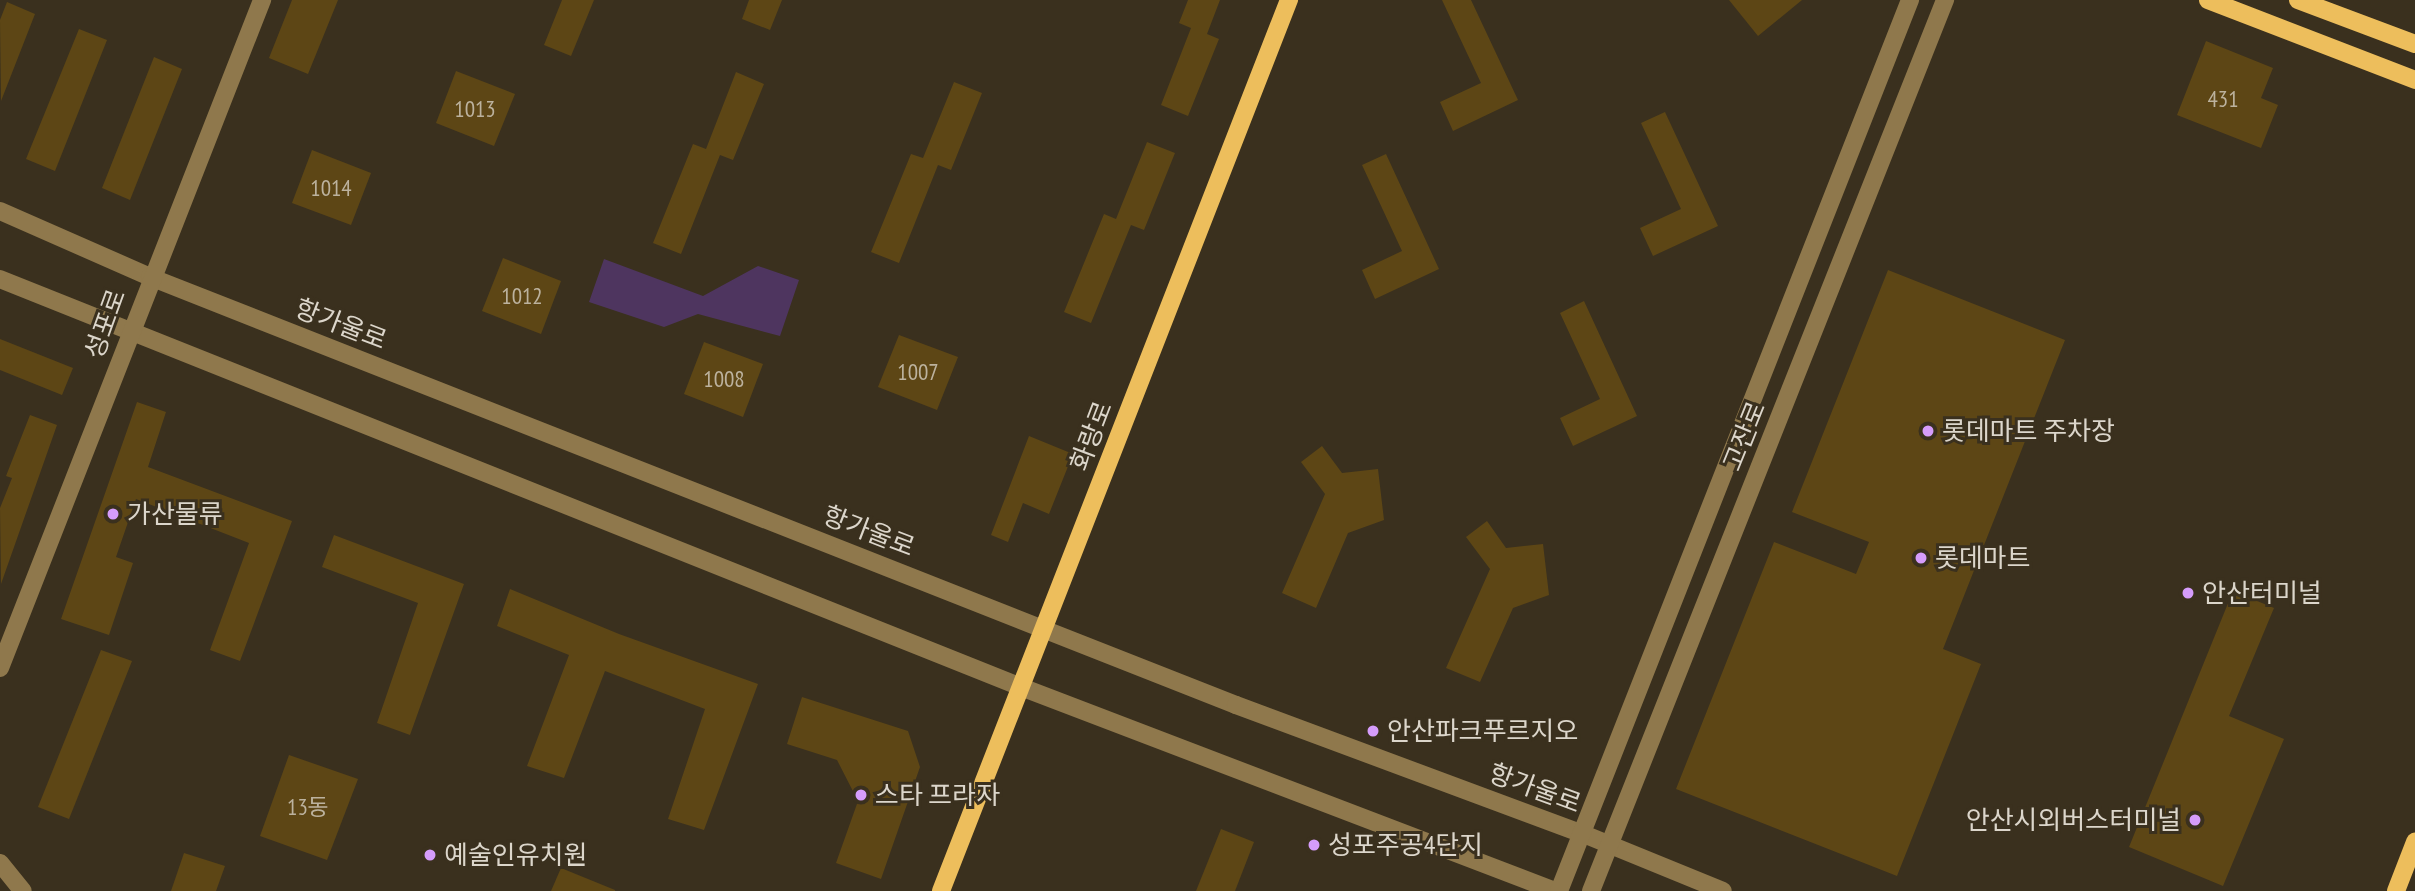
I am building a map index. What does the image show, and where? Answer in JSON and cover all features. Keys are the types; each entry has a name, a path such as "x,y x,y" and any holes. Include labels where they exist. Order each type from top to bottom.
{"main road":[{"name":"화랑로","path":"941,891 1289,0"},
{"path":"2208,0 2415,80"},
{"path":"2298,0 2415,44"},
{"path":"2342,51 2355,21"},
{"path":"2396,891 2415,842"}],"street":[{"name":"성포로","path":"0,668 150,277 262,0"},
{"name":"고잔로","path":"1557,891 1910,0"},
{"name":"고잔로","path":"1591,891 1945,0"},
{"name":"항가울로","path":"0,211 150,277 1044,627 1236,705 1581,833 1723,891"},
{"path":"0,279 130,330 267,389 1021,687 1557,891"},
{"path":"0,863 23,891"}],"shaded area":[{"path":"604,259 703,296 758,266 799,280 780,336 698,314 664,327 589,302"}],"building":[{"path":"292,0 338,0 308,74 269,58"},
{"path":"562,0 594,0 571,56 544,45"},
{"path":"749,0 782,0 770,30 742,19"},
{"path":"1188,0 1220,0 1207,34 1219,39 1188,116 1161,105 1191,28 1179,23"},
{"path":"1442,0 1471,0 1518,100 1453,131 1440,102 1481,83"},
{"path":"1729,0 1802,0 1758,36"},
{"path":"7,2 35,14 1,101 0,20"},
{"path":"79,29 107,40 55,171 26,159"},
{"path":"2206,41 2273,68 2261,98 2278,105 2261,148 2177,115"},
{"path":"154,57 182,69 130,200 102,188"},
{"path":"456,71 515,94 494,146 436,123"},
{"path":"736,72 764,84 733,160 720,155 681,254 653,243 693,144 706,149"},
{"path":"954,82 982,93 951,170 938,165 899,263 871,252 911,154 923,158"},
{"path":"1665,112 1718,226 1653,256 1640,228 1681,209 1641,123"},
{"path":"1147,142 1175,153 1144,230 1131,225 1091,323 1064,312 1104,214 1116,219"},
{"path":"312,150 371,173 351,225 292,203"},
{"path":"1386,154 1439,269 1375,299 1362,270 1402,251 1362,165"},
{"path":"503,258 561,281 541,334 482,311"},
{"name":"롯데마트","path":"1888,270 2065,340 1943,649 1981,664 1897,876 1676,789 1774,542 1856,574 1869,542 1792,512"},
{"path":"1584,301 1637,416 1573,446 1560,418 1600,399 1560,313"},
{"path":"899,335 958,357 937,410 878,387"},
{"path":"0,339 73,368 62,395 0,370"},
{"path":"704,342 763,364 743,417 684,394"},
{"path":"137,402 166,412 148,467 292,521 240,661 210,650 249,543 136,499 116,557 133,563 109,635 61,619"},
{"path":"30,415 57,425 1,584 0,508 12,478 6,476"},
{"path":"1029,436 1073,454 1049,514 1023,503 1008,542 991,535"},
{"path":"1322,446 1342,473 1378,469 1384,520 1348,533 1316,608 1282,593 1325,494 1301,462"},
{"path":"1487,521 1506,548 1543,544 1549,595 1513,608 1480,682 1446,668 1490,569 1466,537"},
{"path":"334,535 464,584 410,735 377,723 418,603 322,567"},
{"path":"510,589 619,634 758,684 704,830 668,819 705,709 605,671 564,778 527,766 569,655 497,626"},
{"name":"안산시외버스터미널","path":"2233,591 2274,608 2229,716 2284,739 2223,886 2129,847"},
{"path":"101,650 132,661 69,819 38,807"},
{"path":"802,697 908,731 920,767 881,879 836,863 858,801 837,760 787,744"},
{"path":"289,755 358,779 327,860 260,836"},
{"path":"1221,829 1254,842 1235,891 1196,891"},
{"path":"184,853 225,866 216,891 171,891"},
{"path":"561,868 615,890 615,891 551,891"}],"place":[{"name":"롯데마트 주차장","path":"1928,431"},
{"name":"가산물류","path":"113,514"},
{"name":"롯데마트","path":"1921,558"},
{"name":"안산터미널","path":"2188,593"},
{"name":"안산파크푸르지오","path":"1373,731"},
{"name":"스타 프라자","path":"861,795"},
{"name":"안산시외버스터미널","path":"2195,820"},
{"name":"성포주공4단지","path":"1314,845"},
{"name":"예술인유치원","path":"430,855"}]}
